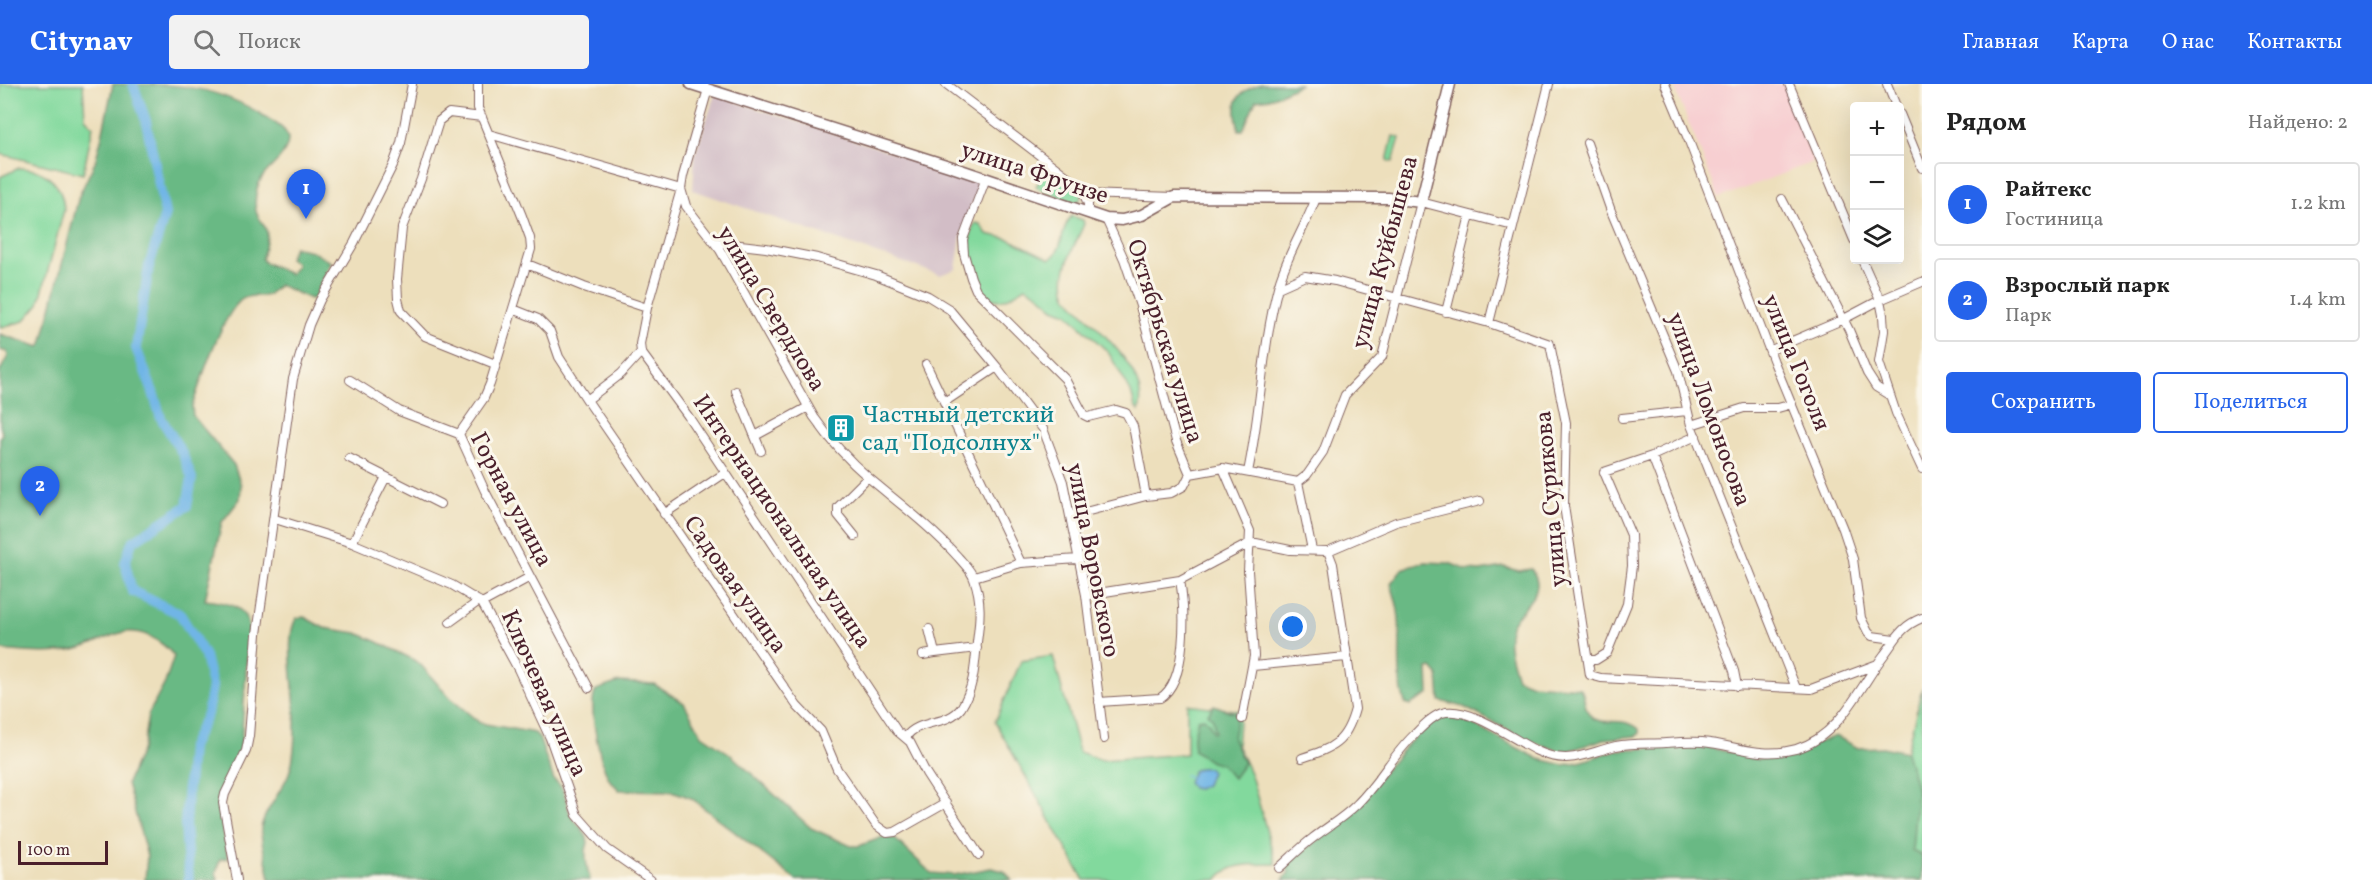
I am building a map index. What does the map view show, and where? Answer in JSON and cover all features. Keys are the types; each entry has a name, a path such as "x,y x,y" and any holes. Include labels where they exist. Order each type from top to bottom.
{"main road":[{"name":"улица Фрунзе","path":"691,84 709,87 1106,219 1122,220 1142,215 1174,197 1388,198 1421,202"},
{"name":"улица Куйбышева","path":"1421,202 1450,84"}],"street":[{"path":"237,880 223,803 225,794 246,751 249,736 257,634 290,401 299,355 320,300 354,243 393,165 412,84"},
{"path":"459,434 484,398 531,249 530,237 478,108 478,84"},
{"path":"946,84 1081,187 1085,194 1088,213"},
{"path":"1278,288 1305,276 1390,295 1397,299 1489,323 1549,84"},
{"name":"улица Гоголя","path":"1665,84 1850,547 1863,623 1872,636 1894,639"},
{"path":"1789,84 1850,230"},
{"path":"1887,84 1894,102"},
{"path":"587,400 624,371 641,352 640,344 647,308 709,87"},
{"path":"482,117 449,113 439,121 421,179 402,228 397,279 398,300 401,311 425,336 495,364"},
{"path":"1904,126 1922,168"},
{"path":"489,134 681,189"},
{"name":"улица Ломоносова","path":"1587,143 1611,211 1678,371 1691,425 1796,688"},
{"path":"986,178 968,222 963,244 974,285 1065,379 1084,415 1088,417 1122,410 1131,418 1146,496"},
{"name":"улица Свердлова","path":"681,189 688,209 715,242 808,406 831,441 868,477 924,521 950,547 974,577 981,607 974,676 958,711 947,718 912,730 906,737"},
{"path":"1085,194 1174,197"},
{"path":"1248,472 1268,334 1278,288 1316,198"},
{"path":"1782,200 1872,380 1881,392 1889,395"},
{"name":"улица Фрунзе","path":"1421,202 1513,226"},
{"name":"улица Куйбышева","path":"1298,482 1307,475 1323,452 1345,395 1382,357 1421,202"},
{"path":"1446,312 1470,215"},
{"name":"Октябрьская улица","path":"1106,219 1124,260 1140,306 1176,441 1190,474"},
{"name":"улица Воровского","path":"715,242 766,248 817,258 876,276 928,296 949,309 997,367 1042,429 1059,468 1086,595 1104,738"},
{"path":"527,264 591,290 647,308"},
{"path":"1864,264 1880,300 1885,323 1879,362 1889,395 1922,469"},
{"path":"1771,350 1922,282"},
{"name":"Садовая улица","path":"513,309 538,319 550,331 559,357 587,400 797,706 821,731 837,769 876,825 892,833 946,803"},
{"name":"улица Сурикова","path":"1489,323 1545,342 1552,349 1566,423 1564,506 1588,660"},
{"name":"Интернациональная улица","path":"641,352 669,388 897,731 906,737 979,855"},
{"path":"926,364 946,401 1022,563"},
{"path":"946,401 997,367"},
{"name":"Горная улица","path":"350,380 399,411 459,434 471,463 589,688"},
{"path":"736,391 761,451"},
{"path":"1691,425 1744,408 1778,408 1792,404"},
{"path":"755,436 808,406"},
{"path":"1622,418 1687,411"},
{"path":"1696,436 1652,456 1604,472 1632,540 1632,566 1627,604 1607,653 1596,660 1588,660 1590,675 1601,678 1737,686 1818,687 1875,664 1909,624 1922,618"},
{"path":"1652,456 1734,671 1737,686"},
{"path":"349,458 440,504"},
{"path":"1070,516 1146,496 1165,495 1184,486 1190,474 1223,468 1298,482 1312,550"},
{"name":"Октябрьская улица","path":"1223,468 1249,526 1253,666 1242,719"},
{"path":"664,514 725,473"},
{"path":"352,543 386,477"},
{"path":"855,536 838,515 838,507 868,477"},
{"path":"1086,595 1180,580 1248,544 1290,550 1328,550 1396,522 1480,501"},
{"name":"Ключевая улица","path":"275,519 352,543 452,585 480,602 518,669 550,738 577,815 608,849 651,880"},
{"path":"1302,758 1324,751 1338,743 1350,726 1355,709 1333,564 1328,550"},
{"path":"974,577 1022,563 1078,560"},
{"path":"450,622 480,602 530,577"},
{"path":"1099,702 1160,698 1168,693 1183,654 1180,580"},
{"path":"929,629 935,653"},
{"path":"923,655 977,648"},
{"path":"1253,666 1346,657"},
{"path":"1279,868 1297,850 1357,804 1401,748 1432,718 1441,713 1452,711 1461,713 1538,751 1565,759 1580,758 1618,746 1671,742 1703,742 1762,754 1782,752 1808,744 1828,730 1857,697 1875,664"}],"shaded area":[{"path":"1673,84 1785,84 1813,162 1719,198"},
{"path":"715,95 980,181 961,237 956,269 940,275 693,190 695,154"}],"green space":[{"path":"0,84 83,84 85,118 93,126 83,174 0,154"},
{"path":"113,84 175,86 211,92 247,106 280,126 287,135 287,146 284,153 259,182 256,196 257,213 267,232 262,259 290,274 297,264 289,258 294,247 312,251 331,262 314,298 310,299 279,285 268,295 247,297 241,300 219,334 192,407 193,416 234,465 241,485 240,499 222,522 205,600 228,604 239,609 244,614 249,628 241,747 218,803 228,858 220,859 216,873 218,880 145,880 147,856 127,783 143,746 148,715 165,683 174,656 169,650 149,636 128,632 65,652 37,653 0,650 0,438 2,433 0,371 8,356 7,352 0,350 0,334 40,347 42,344 79,196 95,162"},
{"path":"1262,84 1301,84 1271,98 1256,100 1243,130 1239,130 1236,113 1237,100 1246,90"},
{"path":"1393,136 1400,138 1393,162 1387,161"},
{"path":"19,168 37,171 51,179 60,192 64,210 39,304 24,321 0,327 0,177"},
{"path":"1048,168 1082,192 1079,201 1075,203 1037,188 1036,186"},
{"path":"1072,216 1083,220 1084,224 1065,271 1065,290 1069,299 1105,335 1128,365 1136,380 1140,396 1139,411 1108,352 1067,313 1054,308 1026,287 1003,300 990,298 983,291 972,269 970,243 975,223 980,224 987,234 1009,239 1050,259 1058,250"},
{"path":"1425,562 1449,563 1467,570 1480,571 1504,567 1519,571 1531,569 1536,577 1535,592 1515,619 1509,632 1510,652 1517,678 1532,684 1580,688 1588,712 1594,719 1633,725 1639,729 1639,734 1604,739 1569,751 1560,751 1527,740 1464,707 1440,701 1438,675 1432,668 1428,669 1429,694 1410,705 1405,703 1400,680 1397,604 1391,583 1402,569"},
{"path":"304,617 324,628 357,633 412,659 420,664 449,697 480,723 535,733 539,738 554,780 563,790 570,814 587,838 586,858 590,880 270,880 261,830 265,817 286,780 292,760 295,708 291,637 297,618"},
{"path":"1053,656 1079,752 1102,760 1187,754 1187,704 1240,711 1237,745 1251,775 1276,864 1236,867 1217,880 1084,880 995,722 1021,661"},
{"path":"619,682 654,684 684,703 702,735 730,754 811,828 851,846 859,846 883,837 894,838 931,873 954,875 991,868 1004,871 1012,880 796,880 691,798 672,791 619,790 611,782 605,771 599,748 593,708 596,690"},
{"path":"1922,688 1922,880 1848,880 1896,795"},
{"path":"1214,705 1237,714 1233,739 1244,763 1233,778 1221,764 1211,762 1194,750 1193,739 1198,719 1204,718 1215,732 1213,719 1208,714"},
{"path":"1450,716 1460,718 1539,759 1564,765 1616,750 1704,746 1756,759 1784,755 1836,736 1858,748 1883,747 1906,752 1917,789 1912,851 1922,856 1922,880 1283,880 1289,872 1285,865 1343,820 1408,744 1437,720"}],"water":[{"path":"1199,768 1209,768 1211,772 1206,785 1198,789 1192,788 1188,782 1193,771"}],"waterway":[{"path":"133,84 146,121 165,214 149,266 136,348 161,418 182,453 192,478 187,506 132,542 125,563 132,591 180,614 205,656 212,686 207,714 191,747 185,824 189,880"},
{"path":"1184,775 1190,777"}],"place":[{"name":"Райтекс","path":"306,219"},
{"name":"Частный детский сад \"Подсолнух\"","path":"841,428"},
{"name":"Взрослый парк","path":"40,516"}]}
